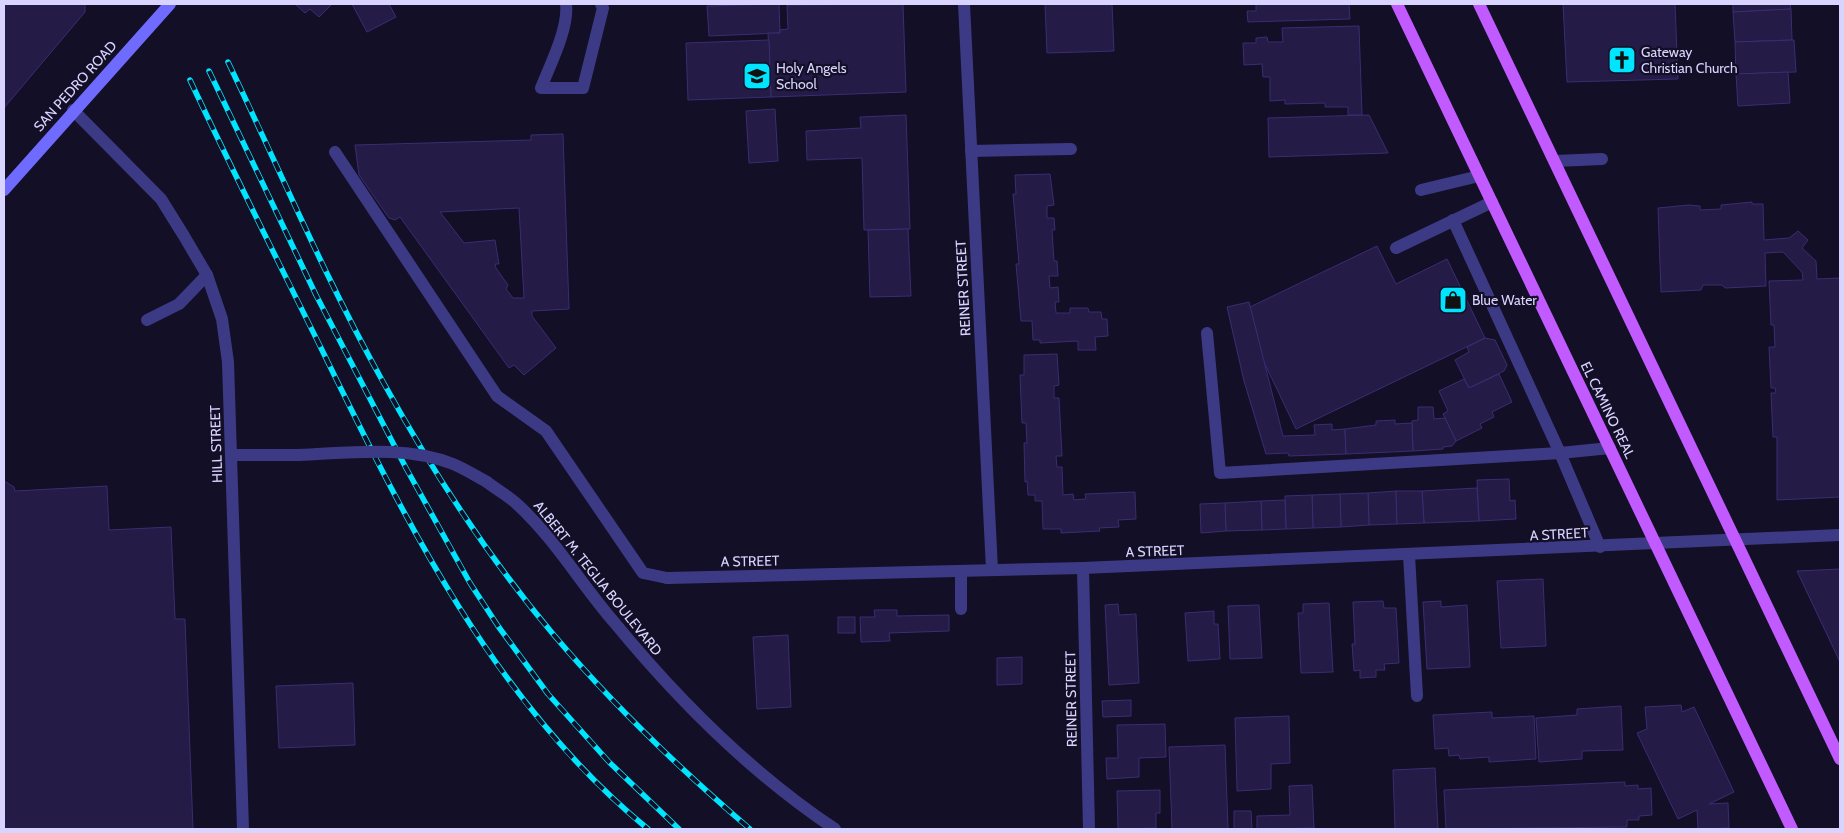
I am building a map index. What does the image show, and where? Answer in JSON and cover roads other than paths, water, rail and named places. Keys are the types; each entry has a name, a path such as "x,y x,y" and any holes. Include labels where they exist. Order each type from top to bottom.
{"main road":[{"name":"SAN PEDRO ROAD","path":"4,190 168,4"},
{"name":"EL CAMINO REAL","path":"1396,4 1792,829"},
{"path":"1479,4 1840,759"}],"street":[{"path":"566,4 567,12 559,41 541,88 583,88 604,8 602,4"},
{"name":"REINER STREET","path":"964,4 992,570"},
{"name":"HILL STREET","path":"73,110 162,199 207,275 222,319 228,362 232,455 243,829"},
{"path":"971,151 1071,149"},
{"name":"A STREET","path":"335,152 497,396 546,431 643,573 668,578 1083,568 1600,547 1840,535"},
{"path":"1555,161 1602,159"},
{"path":"1421,190 1479,176"},
{"path":"1396,248 1492,202"},
{"path":"1453,220 1560,453 1600,547"},
{"path":"148,320 179,304 207,275"},
{"path":"1207,333 1220,473 1560,453 1610,448"},
{"name":"ALBERT M. TEGLIA BOULEVARD","path":"232,455 389,452 424,455 453,464 487,482 516,503 536,523 612,621 653,668 739,755 828,828"},
{"path":"1409,555 1416,696"},
{"name":"REINER STREET","path":"1083,568 1089,829"},
{"path":"961,571 961,609"}],"railway":[{"path":"228,62 322,263 361,341 420,446 461,511 505,574 553,634 599,686 648,736 750,829"},
{"path":"209,71 316,295 406,468 470,583 498,626 548,694 609,762 679,829"},
{"path":"190,80 386,479 421,544 459,607 500,668 544,726 594,780 648,829"}],"place":[{"name":"Gateway Christian Church","path":"1622,60"},
{"name":"Holy Angels School","path":"757,76"},
{"name":"Blue Water","path":"1453,300"}]}
